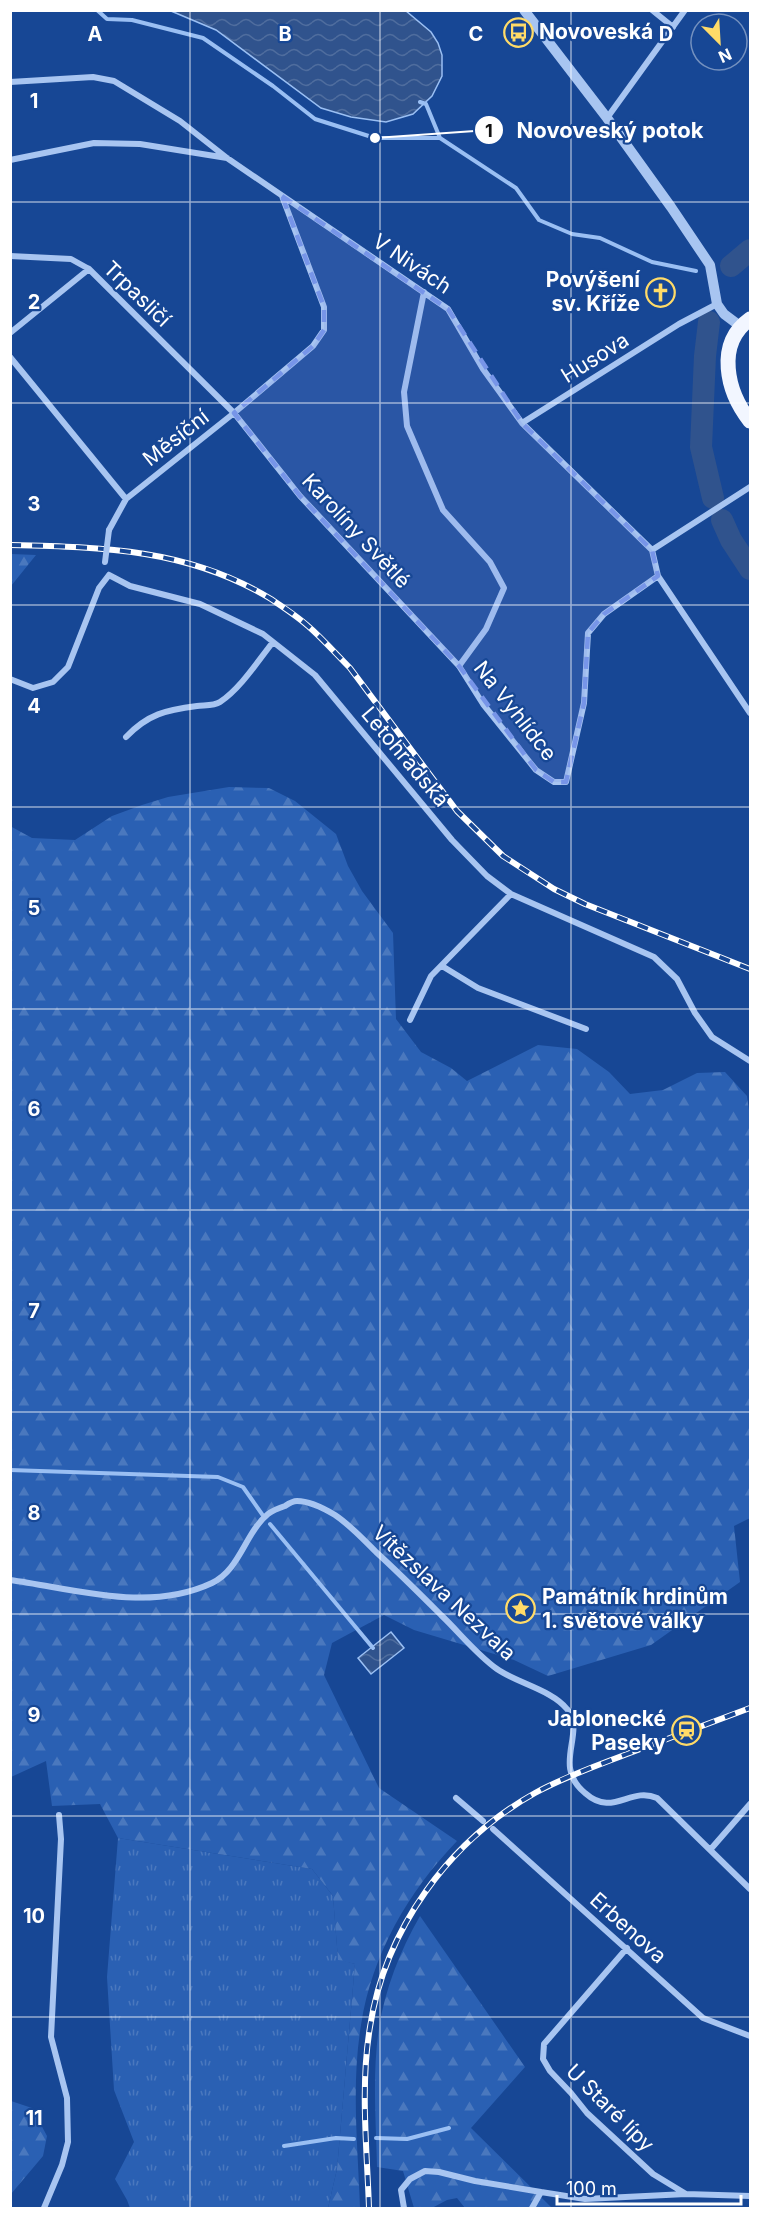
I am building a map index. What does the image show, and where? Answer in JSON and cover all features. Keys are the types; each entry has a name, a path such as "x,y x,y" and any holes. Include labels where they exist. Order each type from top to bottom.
{"main road":[{"path":"745,323 730,350 728,375 750,421"}],"street":[{"path":"524,10 607,118 707,260 713,274 717,304 724,314 745,323"},
{"path":"652,10 673,27"},
{"path":"607,118 685,10"},
{"name":"V Nivách","path":"10,82 93,77 114,81 180,122 227,158 448,309 483,369 522,423 652,550"},
{"path":"10,160 94,143 140,144 227,158"},
{"name":"Měsíční","path":"109,575 105,562 109,530 126,499 234,413 313,346 324,330 324,307 282,196"},
{"path":"10,256 71,260 89,269"},
{"name":"Trpasličí","path":"10,333 89,269 234,413"},
{"name":"Na Vyhlídce","path":"424,292 404,392 407,426 443,510 490,562 504,588 486,629 459,666 483,704 536,770 554,782 566,782 584,702 588,633 604,615 658,576"},
{"name":"Husova","path":"522,423 679,324 717,304"},
{"path":"10,357 126,499"},
{"name":"Karolíny Světlé","path":"234,413 300,496 459,666"},
{"path":"750,487 652,550 658,576 750,713"},
{"path":"10,679 33,688 53,682 68,667 99,588 109,575"},
{"name":"Letohradská","path":"109,575 130,586 200,604 263,634 315,675 452,840 488,876 511,894 654,957 677,979 695,1013 712,1037 750,1061"},
{"path":"126,737 140,723 153,716 178,709 219,704 243,680 273,642"},
{"path":"410,1020 431,976 511,894"},
{"path":"442,966 478,988 586,1029"},
{"name":"Vítězslava Nezvala","path":"10,1580 118,1598 182,1594 214,1582 233,1566 254,1530 269,1513 296,1501 318,1506 336,1516 362,1539 495,1667 550,1696 567,1709 572,1715 573,1727 569,1756 570,1770 584,1793 598,1802 608,1804 640,1795 657,1798 750,1889"},
{"path":"456,1798 483,1821"},
{"path":"710,1850 750,1804"},
{"path":"44,2208 62,2165 68,2142 66,2098 51,2037 61,1839 59,1815"},
{"name":"Erbenova","path":"493,1829 703,2018 750,2036"},
{"name":"U Staré lípy","path":"627,1948 544,2044 543,2059 550,2071 587,2114 653,2174 686,2194"},
{"name":"U Staré lípy","path":"404,2208 401,2190 410,2178 425,2171 585,2199 686,2194 750,2196"},
{"path":"532,2208 540,2192"}],"highlighted area":[{"path":"282,196 448,309 522,423 652,550 658,576 604,614 588,633 584,703 566,782 554,782 536,770 459,666 300,496 234,413 313,346 324,330 324,307"}],"green space":[{"path":"11,554 36,555 10,586"},
{"path":"229,787 269,788 295,801 336,834 348,866 362,891 393,933 396,1019 421,1052 451,1068 467,1081 538,1045 577,1049 609,1072 630,1094 663,1090 697,1073 725,1072 747,1096 750,1118 750,1518 734,1526 740,1582 651,1645 548,1676 514,1660 414,1630 384,1615 332,1643 324,1675 379,1788 457,1841 423,1881 395,1925 383,1949 366,1999 356,2070 360,2208 328,2208 337,2169 355,1964 338,1960 333,1896 312,1869 118,1838 100,1804 52,1806 46,1761 11,1777 10,826 32,838 75,840 112,816 142,805 168,797"},
{"path":"118,1838 312,1869 333,1896 338,1959 355,1964 337,2169 328,2208 130,2208 115,2179 134,2142 114,2090 107,1977"},
{"path":"420,1916 525,2067 471,2128 552,2208 465,2208 457,2198 447,2200 432,2208 414,2208 403,2171 377,2167 375,2080 379,2028 394,1970"},
{"path":"11,2101 32,2108 47,2136 43,2156 11,2194"}],"water":[{"path":"171,11 406,11 431,32 438,43 442,55 442,76 432,96 413,114 386,122 351,117 321,108 216,30"},
{"path":"391,1632 404,1648 371,1674 358,1658"}],"waterway":[{"path":"97,10 107,19 132,20 203,38 273,86 315,119 375,138 440,138 516,188 539,220 572,234 600,238 652,262 696,271"},
{"path":"420,102 426,104 440,138"},
{"path":"731,266 750,250"},
{"path":"709,322 705,356 701,447 713,498"},
{"path":"722,520 731,540 750,569"},
{"path":"10,1470 218,1477 243,1487 264,1517"},
{"path":"270,1524 373,1648"},
{"path":"376,2138 407,2139 449,2128"},
{"path":"284,2146 336,2138 354,2139"}],"railway":[{"path":"10,545 79,547 177,560 240,582 271,599 308,626 350,668 457,811 503,856 554,889 585,904 750,969"},
{"path":"369,2208 365,2072 370,2027 378,1991 390,1956 406,1923 426,1891 449,1862 475,1836 504,1813 535,1793 580,1772 750,1708"}],"place":[{"name":"Novoveská","path":"518,32"},
{"name":"Novoveský potok","path":"375,138"},
{"name":"Povýšení sv. Kříže","path":"661,292"},
{"name":"Památník hrdinům 1. světové války","path":"521,1609"},
{"name":"Jablonecké Paseky","path":"687,1731"}]}
